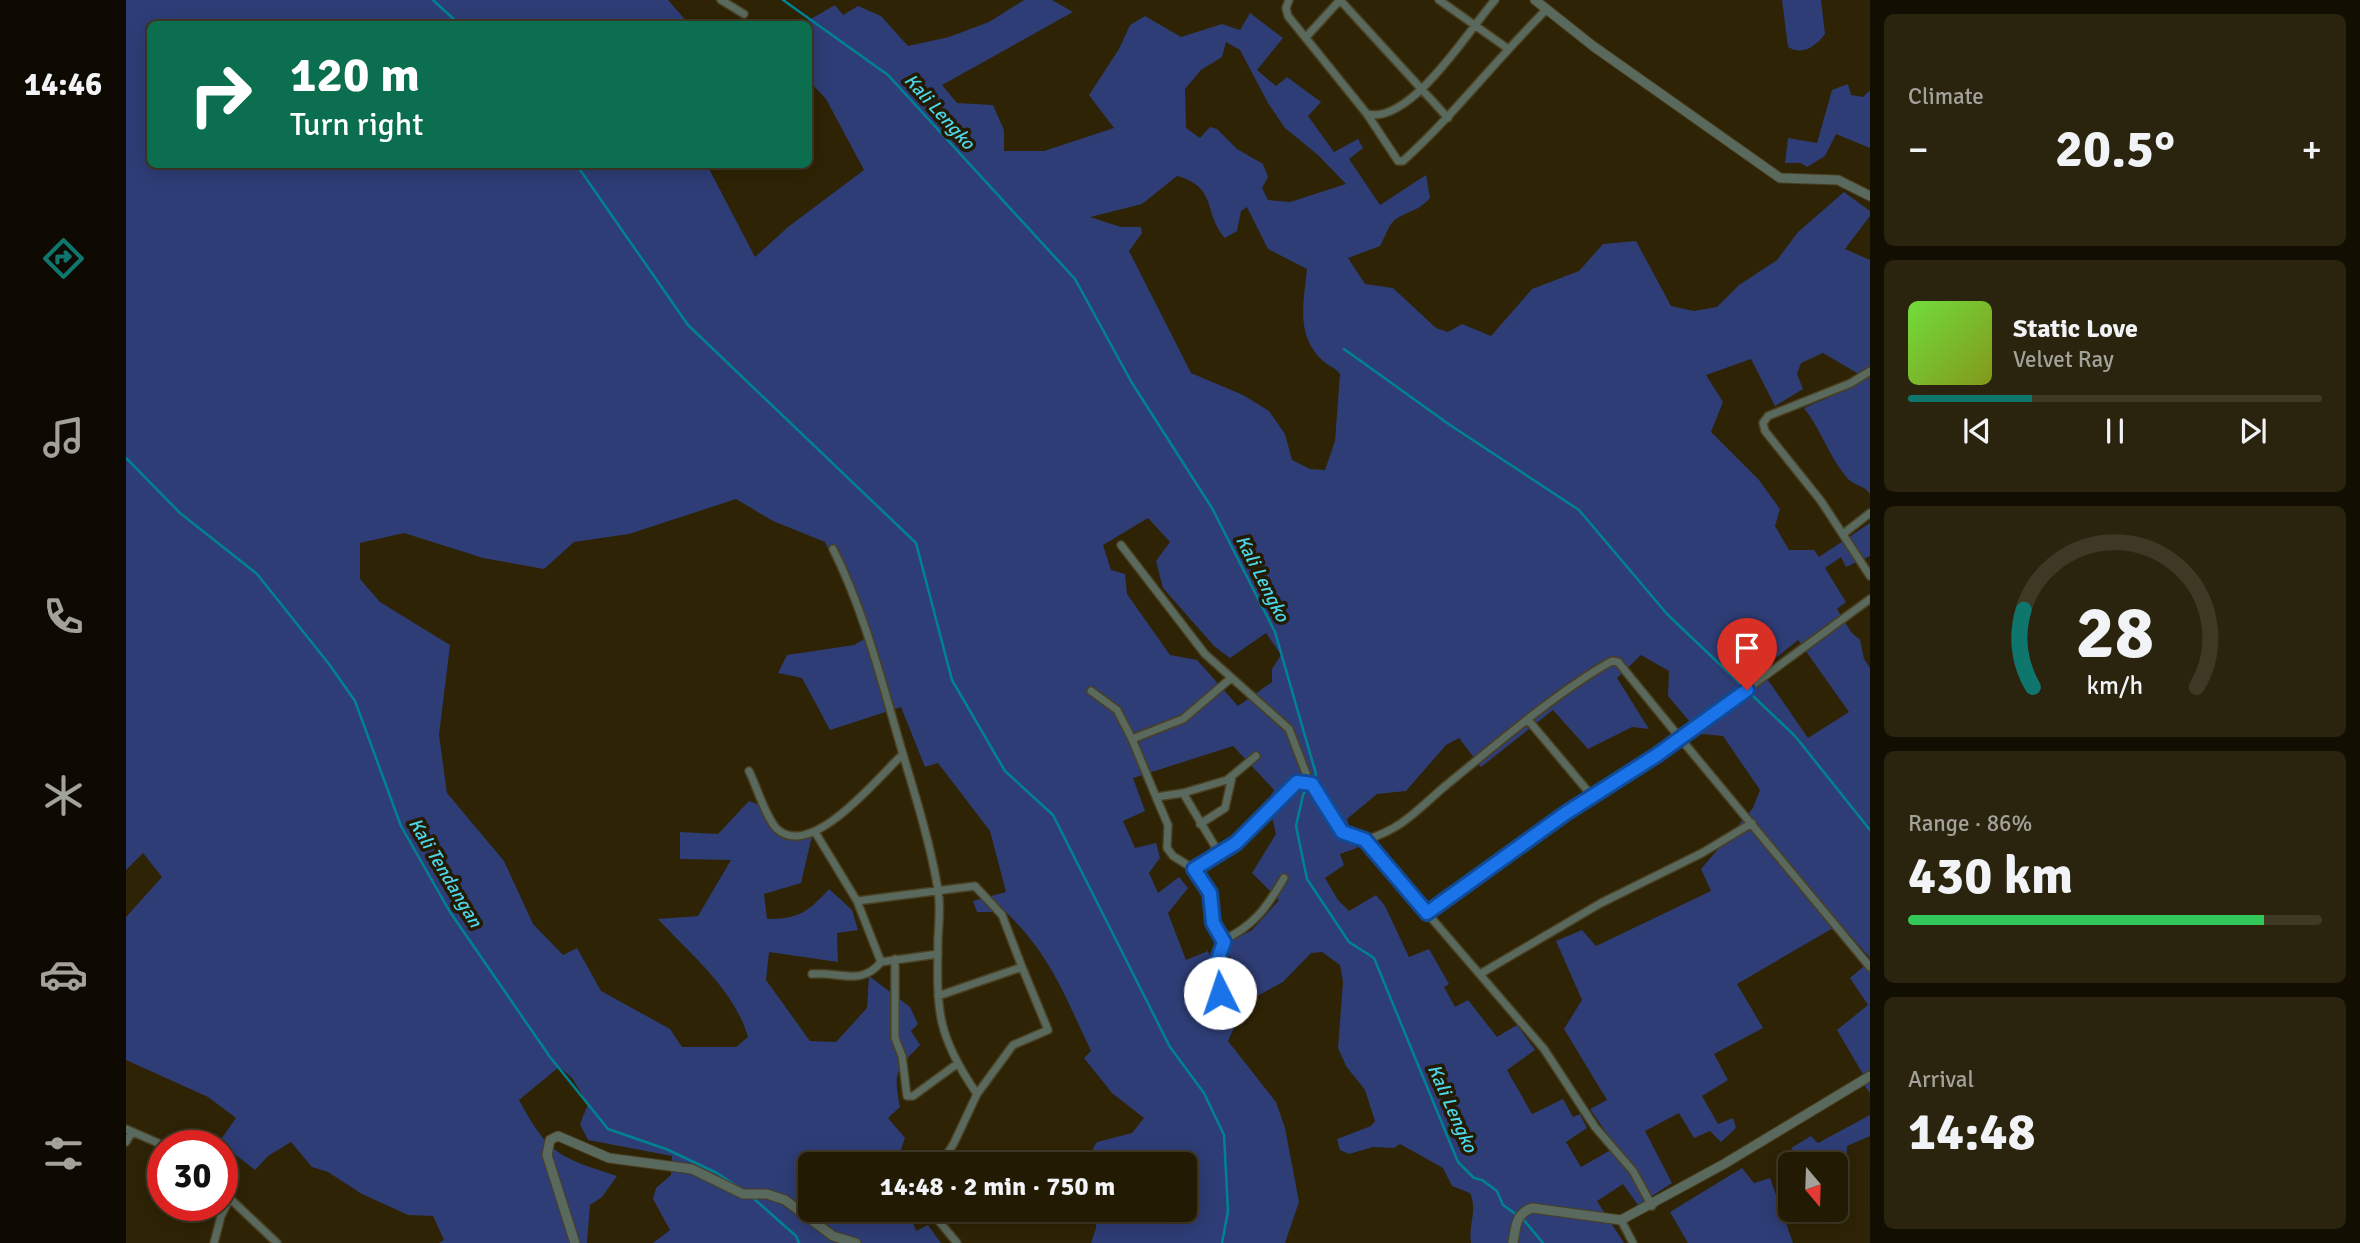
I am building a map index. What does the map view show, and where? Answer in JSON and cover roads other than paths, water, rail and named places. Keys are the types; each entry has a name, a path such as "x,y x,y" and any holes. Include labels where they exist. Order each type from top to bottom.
{"street":[{"path":"721,0 744,14"},
{"path":"1289,0 1286,8 1288,16 1307,36 1401,162 1448,118 1507,48 1547,9"},
{"path":"1307,36 1340,0 1448,118"},
{"path":"1439,0 1507,48"},
{"path":"1367,114 1385,113 1420,90 1444,68 1474,23 1495,0"},
{"path":"1535,0 1592,46 1780,178 1838,180 1870,196"},
{"path":"1870,371 1851,383 1768,416 1763,423 1765,431 1843,534 1870,576"},
{"path":"1843,534 1870,513"},
{"path":"1121,545 1205,654 1289,729 1310,782 1342,832 1365,840 1544,1049 1595,1127 1633,1171 1652,1206"},
{"path":"833,549 877,662 919,801 921,825 938,889 938,996 943,1035 957,1065 977,1094"},
{"path":"1427,913 1732,701 1870,598"},
{"path":"1365,840 1388,832 1412,818 1442,789 1529,720 1600,668 1616,661 1870,967"},
{"path":"1132,739 1183,719 1230,679"},
{"path":"1091,691 1117,710 1132,739 1168,825 1165,839 1168,851 1194,869 1210,893 1213,923 1223,940 1216,965 1217,981 1233,1023"},
{"path":"1529,720 1592,796"},
{"path":"749,771 775,828 792,836 815,832 852,805 903,754"},
{"path":"1156,797 1183,793 1232,777 1256,756"},
{"path":"1200,824 1225,808 1232,777"},
{"path":"1194,869 1244,835 1290,787 1301,780 1310,782"},
{"path":"1183,793 1219,853"},
{"path":"1480,974 1601,903 1702,853 1752,823"},
{"path":"815,832 857,901 881,962"},
{"path":"1223,940 1250,926 1261,916 1284,878"},
{"path":"857,901 938,889 973,886 979,888 1004,917 1048,1032 1013,1045 977,1094 948,1152"},
{"path":"812,974 860,977 871,972 881,962 938,954"},
{"path":"895,959 895,1038 902,1056 907,1097 913,1096 957,1065"},
{"path":"938,996 1022,967"},
{"path":"1513,1243 1520,1215 1544,1208 1613,1222 1652,1206 1870,1076"},
{"path":"126,1142 129,1131 147,1138"},
{"path":"575,1243 547,1155 550,1140 558,1136 609,1158 692,1169 747,1193 785,1200 833,1236 856,1243"},
{"path":"238,1206 277,1243"},
{"path":"1621,1220 1633,1243"},
{"path":"214,1243 220,1221"},
{"path":"940,1222 957,1243"}],"waterway":[{"path":"433,0 456,21"},
{"name":"Kali Lengko","path":"783,0 888,75 1075,279 1132,383 1212,508 1275,632 1316,774 1303,795 1296,826 1307,879 1349,942 1374,958 1458,1162 1474,1178 1482,1180 1497,1191 1503,1205 1517,1215"},
{"path":"579,168 688,325 916,543 952,680 1005,771 1053,815 1170,1047 1204,1093 1224,1135 1228,1211 1222,1243"},
{"path":"1344,349 1450,425 1579,510 1667,614 1795,736 1870,830"},
{"name":"Kali Tendangan","path":"126,458 180,513 257,574 329,664 355,701 401,826 450,912 550,1057 608,1129 666,1149 717,1173 741,1189"},
{"name":"Kali Tendangan","path":"752,1197 796,1236 799,1243"},
{"name":"Kali Lengko","path":"1523,1219 1543,1243"}]}
